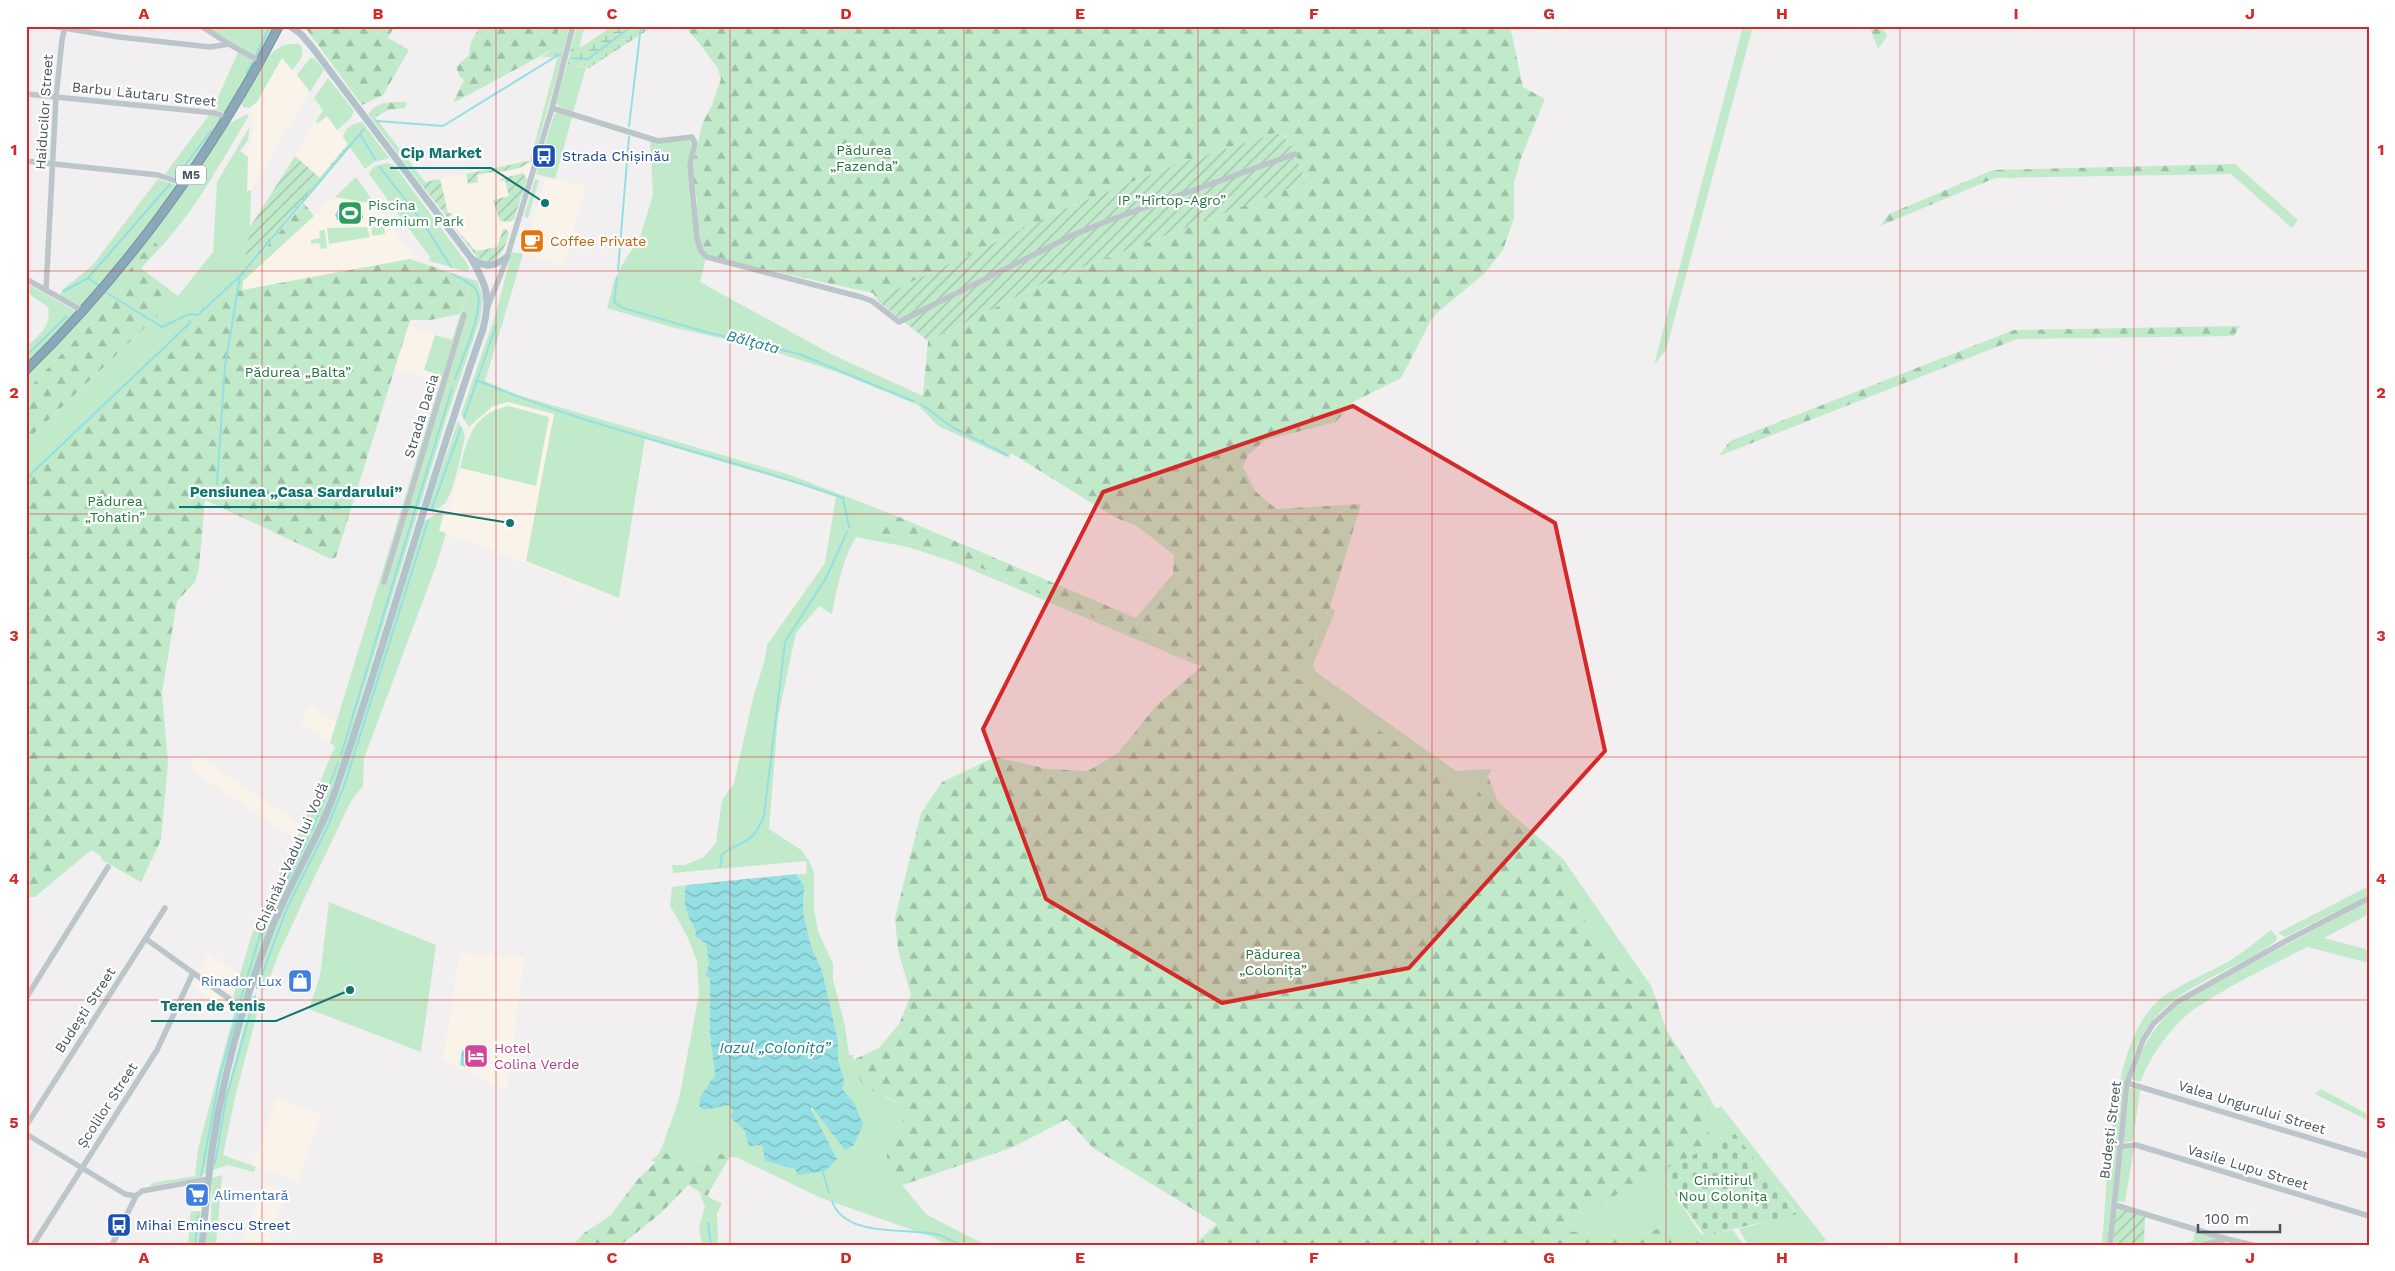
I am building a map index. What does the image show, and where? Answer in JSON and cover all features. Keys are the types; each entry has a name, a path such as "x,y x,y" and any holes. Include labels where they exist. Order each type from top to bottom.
{"highway":[{"name":"M5","path":"26,370 84,312 140,244 185,184 228,118 261,62 279,26"}],"main road":[{"path":"290,26 301,34 312,47 471,258 487,287 487,307"},
{"path":"471,258 489,266 498,264 507,257"},
{"name":"Chișinău-Vadul lui Vodă","path":"202,1245 208,1179 220,1105 244,1010 274,922 321,827 339,783 483,329 487,307"}],"street":[{"path":"54,26 119,37 210,47 228,44"},
{"path":"201,26 228,44 261,62"},
{"path":"487,307 507,257 552,108 573,26"},
{"name":"Haiducilor Street","path":"46,290 56,97 65,27"},
{"name":"Barbu Lăutaru Street","path":"26,94 215,113 228,118"},
{"path":"552,108 658,141 692,137 695,143 690,165 697,239 701,251 707,257 861,297 872,301 899,322 1071,236 1107,221 1295,154"},
{"path":"26,161 158,176 185,184"},
{"path":"26,279 84,312"},
{"name":"Strada Dacia","path":"384,582 464,315"},
{"path":"26,998 108,867"},
{"name":"Budești Street","path":"2110,1245 2119,1147 2128,1083 2135,1058 2153,1024 2165,1012 2192,992 2369,898"},
{"name":"Budești Street","path":"26,1126 166,908"},
{"path":"146,939 244,1010"},
{"name":"Școlilor Street","path":"33,1245 157,1050 194,973"},
{"name":"Valea Ungurului Street","path":"2128,1083 2369,1156"},
{"path":"26,1134 125,1194 136,1196"},
{"name":"Vasile Lupu Street","path":"2119,1147 2136,1145 2369,1216"},
{"path":"112,1245 136,1196 147,1190 208,1179"},
{"path":"2115,1205 2253,1245"},
{"path":"2203,1245 2227,1239"}],"highlighted area":[{"path":"1353,406 1555,523 1605,751 1409,968 1222,1003 1046,899 983,729 1103,492"}],"shaded area":[{"path":"282,57 310,92 251,190 247,191 248,158 244,155 251,143 254,121 249,108 257,102"},
{"path":"323,110 348,144 244,268 250,227"},
{"path":"533,160 503,252 499,258 477,257 420,183"},
{"path":"356,177 412,255 410,259 242,290 242,282"},
{"path":"546,177 586,186 564,266 523,254"},
{"path":"409,326 452,341 440,382 394,368"},
{"path":"481,393 645,439 619,598 439,531 443,516 441,512 450,507 470,431 469,427 472,424"},
{"path":"310,705 338,723 330,743 301,724"},
{"path":"197,756 302,826 296,839 190,770"},
{"path":"208,953 241,975 234,994 230,994 200,974 199,971"},
{"name":"Hotel Colina Verde","path":"460,953 524,957 507,1092 482,1080 479,1076 475,1076 443,1060"},
{"path":"197,980 235,1007 233,1015 191,986 193,981"},
{"path":"277,1098 322,1115 298,1182 253,1165"},
{"path":"194,1184 203,1187 201,1211 191,1211"},
{"path":"264,1184 286,1192 267,1245 242,1245"}],"green space":[{"path":"208,26 274,26 260,59 207,28"},
{"path":"304,26 390,26 393,29 388,38 409,50 383,95 362,105"},
{"path":"480,26 559,26 554,49 453,103 464,80 460,77 456,67 469,55 471,42"},
{"path":"559,26 570,26 563,51 554,49"},
{"path":"577,26 585,26 579,47 572,44"},
{"path":"612,26 654,26 589,68 567,64 572,44 582,47"},
{"path":"684,26 1510,26 1523,87 1545,99 1522,155 1514,183 1514,218 1503,250 1484,274 1431,320 1401,378 1353,402 1336,422 1265,440 1248,455 1243,467 1255,491 1276,509 1361,504 1330,607 1297,678 1442,771 1476,797 1488,776 1498,802 1563,859 1558,860 1591,934 1630,980 1656,999 1666,1029 1707,1093 1706,1120 1714,1145 1565,1221 1566,1231 1602,1235 1639,1234 1661,1228 1671,1229 1700,1243 1718,1245 1193,1245 1217,1224 1093,1148 1067,1119 1013,1147 900,1186 887,1168 887,1153 905,1116 903,1109 893,1100 867,1088 858,1075 853,1060 879,1048 899,1024 911,995 898,950 895,918 921,813 942,782 995,757 1048,769 1088,771 1118,753 1157,705 1202,666 1203,662 1124,631 956,557 866,529 889,513 1136,618 1173,574 1174,555 1137,526 1114,517 1011,453 938,423 922,405 928,341 1056,277 1306,182 1293,148 1284,135 1276,133 1181,163 1073,205 882,296 879,302 873,293 740,264 711,256 702,249 698,238 697,200 692,171 702,124 712,105 721,79 718,69"},
{"path":"1743,26 1753,26 1666,350 1654,365"},
{"path":"1869,26 1882,26 1887,36 1878,49"},
{"path":"290,44 299,44 301,47 302,54 297,64 292,70 282,58 257,102 249,108 243,107 242,103 261,67 274,52"},
{"path":"554,49 563,51 562,58 542,57"},
{"path":"238,52 257,63 228,114 213,109"},
{"path":"310,58 314,58 324,70 310,92 297,75"},
{"path":"562,58 533,160 530,161 557,59"},
{"path":"567,64 586,68 573,112 560,107 556,102"},
{"path":"328,78 354,111 351,118 337,130 327,116 317,124 316,122 323,110 314,98"},
{"path":"407,102 405,108 389,110 375,117 371,111 383,104"},
{"path":"371,111 425,182 420,183 368,114"},
{"path":"557,112 572,117 555,179 536,174 554,115"},
{"path":"210,114 225,119 183,181 165,174"},
{"path":"247,114 249,115 208,184 173,233 160,248 153,240 127,273 124,287 26,391 26,374 108,286 182,192 227,125"},
{"path":"362,122 389,158 374,162 365,169 343,137 350,127"},
{"path":"250,126 248,140 240,151 248,157 247,191 251,190 250,227 242,290 213,299 26,471 26,441 178,296 213,252 217,182"},
{"name":"IP ”Hîrtop-Agro”","path":"1276,133 1283,135 1293,148 1306,182 1056,277 928,341 879,302 882,296 1073,205 1181,163"},
{"path":"689,139 692,141 690,189 706,258 700,282 833,355 923,396 1011,453 1009,458 938,426 918,405 837,372 760,347 671,327 607,308 614,281 640,237 653,195 650,142 658,143"},
{"path":"348,144 350,147 243,275 244,268"},
{"path":"295,156 320,178 244,268 250,227"},
{"path":"533,160 513,170 477,175 478,182 468,184 466,174"},
{"path":"387,163 394,165 466,262 469,267 468,272 429,261 430,257 369,174 373,167"},
{"path":"2235,164 2298,220 2292,228 2231,174 1995,178 1880,226 1889,214 1993,170"},
{"path":"523,173 527,179 514,219 510,222 500,221 493,200 509,196 505,180 501,181 500,179"},
{"path":"356,177 375,204 335,197"},
{"path":"158,179 179,186 150,226 83,307 60,295 62,290 92,266"},
{"path":"440,179 448,213 452,213 452,216 447,217 420,183"},
{"path":"535,179 539,180 528,218 524,217"},
{"path":"304,203 314,216 242,282 243,275"},
{"path":"384,226 385,234 372,236 371,227"},
{"path":"453,226 476,251 497,247 503,229 506,229 509,233 505,247 500,255 488,263 477,257"},
{"path":"367,227 370,237 329,244 327,228"},
{"path":"325,230 327,248 321,249 319,243 311,244 311,240 320,238 319,231"},
{"path":"153,240 160,248 141,268 178,296 26,441 26,391 124,287 127,273"},
{"path":"512,252 523,254 485,381 518,395 790,475 889,513 867,529 956,557 1124,631 1203,662 1202,666 1197,665 954,562 908,547 856,537 838,584 832,614 819,606 796,633 778,717 769,829 801,850 814,872 814,909 818,931 833,964 833,980 845,1026 849,1055 853,1055 853,1060 886,1098 900,1105 905,1111 906,1116 887,1153 888,1168 927,1215 986,1245 947,1245 933,1237 821,1198 738,1158 720,1154 707,1162 665,1153 655,1162 651,1160 658,1155 662,1147 679,1099 699,994 697,961 687,936 670,906 672,887 687,885 684,897 686,908 696,931 695,936 706,944 709,963 706,975 710,979 710,1036 715,1075 700,1097 705,1110 729,1104 733,1110 730,1117 744,1130 749,1146 762,1145 765,1161 795,1169 813,1107 853,1101 843,1090 844,1080 838,1060 838,1041 822,970 811,946 803,912 804,886 796,874 807,874 806,861 673,873 672,865 685,865 704,857 716,843 722,800 734,783 767,645 825,563 836,497 645,439 619,598 526,561 554,414 508,402 493,406 469,427 461,414 496,313"},
{"name":"Pădurea „Tohatin”","path":"410,259 446,271 469,288 460,314 430,320 410,320 336,557 331,559 205,500 199,568 195,582 177,601 162,693 168,762 161,840 141,882 102,860 100,855 91,850 35,897 26,897 26,471 213,298 242,290"},
{"path":"446,271 477,281 483,297 480,320 448,413 326,809 272,917 243,1001 234,999 252,934 302,826 335,746 330,743 442,376 424,370 435,335 452,340 469,288"},
{"path":"26,283 77,312 26,363 26,347 43,330 49,314 48,307 26,292"},
{"path":"2240,326 2234,336 2017,339 1719,456 1730,441 2014,330"},
{"path":"509,406 549,417 536,486 460,468 466,446 474,428 487,414"},
{"path":"458,421 465,438 457,472 448,498 443,505 434,510 428,508"},
{"path":"441,512 443,516 439,531 446,533 437,563 364,758 363,786 351,801 279,953 265,990 254,986 280,915 340,790 424,521"},
{"path":"1330,607 1335,611 1313,665 1316,672 1456,771 1492,769 1476,797 1442,771 1297,678"},
{"path":"1563,859 1651,986 1656,999 1630,980 1591,935 1557,860"},
{"path":"2369,886 2369,895 2285,937 2278,933"},
{"path":"2369,900 2369,914 2324,938 2369,950 2369,963 2307,947 2236,983 2194,1009 2166,1037 2154,1054 2140,1082 2131,1079 2146,1044 2158,1025 2186,999"},
{"path":"329,902 436,945 421,1052 309,1009 320,976"},
{"path":"2271,930 2277,937 2276,941 2179,997 2152,1021 2142,1035 2125,1084 2108,1245 2102,1245 2114,1111 2121,1075 2131,1043 2145,1016 2164,996 2231,960"},
{"path":"252,996 261,999 237,1089 223,1155 256,1167 254,1172 228,1165 213,1170 224,1100"},
{"path":"236,1006 240,1011 221,1079 205,1173 198,1178 151,1186 151,1183 195,1176 198,1149"},
{"path":"2130,1088 2140,1090 2133,1141 2122,1143"},
{"path":"2321,1089 2369,1115 2369,1121 2315,1094"},
{"path":"1707,1093 1716,1109 1721,1106 1826,1240 1819,1245 1748,1245 1739,1229 1797,1213 1735,1135 1714,1145 1706,1120"},
{"name":"Cimitirul Nou Colonița","path":"1735,1134 1797,1214 1705,1236 1659,1172"},
{"path":"2134,1148 2125,1202 2117,1201 2122,1150"},
{"path":"665,1153 706,1162 720,1154 730,1156 707,1196 688,1185 661,1213 621,1245 573,1245 584,1233 610,1216 639,1178"},
{"path":"1659,1172 1701,1234 1705,1236 1733,1230 1742,1243 1718,1245 1700,1243 1671,1229 1661,1228 1639,1234 1602,1235 1566,1232 1565,1221"},
{"path":"222,1175 216,1245 205,1245 207,1230 211,1220 212,1178"},
{"path":"699,1192 722,1204 717,1213 718,1245 702,1245 699,1227 705,1207"},
{"path":"2120,1209 2145,1216 2144,1245 2113,1245 2116,1211"},
{"path":"191,1211 201,1211 198,1245 188,1245"},
{"path":"2195,1231 2218,1239 2192,1245 2174,1245 2193,1241"}],"water":[{"name":"Piscina Premium Park","path":"343,206 351,210 362,211 363,218 359,219 351,216 337,220 335,215 339,207"},
{"name":"Iazul „Colonița”","path":"796,874 804,886 803,912 811,946 822,970 838,1041 838,1060 844,1080 843,1090 853,1101 863,1124 854,1145 845,1150 812,1107 811,1109 837,1159 825,1171 798,1175 795,1169 765,1161 762,1145 749,1146 744,1130 730,1117 733,1110 729,1105 704,1110 699,1106 700,1097 715,1075 710,1036 710,979 706,975 709,963 706,944 695,936 696,931 688,914 684,897 687,885"},
{"path":"462,1050 469,1052 467,1067 460,1065"}],"waterway":[{"path":"256,55 270,26"},
{"path":"572,58 588,59 632,26"},
{"name":"Bălţata","path":"629,126 641,26"},
{"path":"377,121 443,126 560,54"},
{"path":"246,73 252,63"},
{"path":"107,293 162,327 189,314 198,315 240,276 364,129"},
{"path":"176,177 211,131"},
{"path":"360,134 375,159"},
{"name":"Bălţata","path":"618,270 629,137"},
{"path":"379,166 422,221 451,267"},
{"path":"64,291 88,278 170,184"},
{"path":"452,274 473,286 479,300 475,322 455,379"},
{"path":"217,484 225,366 240,276"},
{"path":"88,278 99,286"},
{"name":"Bălţata","path":"617,278 614,302 623,308 706,332 799,354 913,401"},
{"path":"26,356 67,316"},
{"path":"26,481 33,472 191,322"},
{"path":"464,418 496,326"},
{"path":"476,380 521,398 613,428 751,468 843,498 849,527"},
{"path":"341,755 452,388"},
{"name":"Bălţata","path":"921,404 952,427 1007,455"},
{"path":"432,508 461,428"},
{"path":"257,988 287,908 328,826 346,780 428,521"},
{"path":"720,867 722,854 751,837 764,816 785,642 826,578 847,532"},
{"path":"312,830 338,763"},
{"path":"240,1001 260,935 308,838"},
{"path":"215,1163 226,1099 255,996"},
{"path":"201,1176 220,1075 238,1010"},
{"path":"822,1169 829,1193"},
{"path":"832,1201 839,1213 850,1221 863,1226 939,1235 960,1245"},
{"path":"195,1245 198,1215"},
{"path":"708,1223 711,1245"}],"place":[{"name":"Strada Chișinău","path":"544,156"},
{"name":"Cip Market","path":"545,203"},
{"name":"Piscina Premium Park","path":"350,213"},
{"name":"Coffee Private","path":"532,241"},
{"name":"Pensiunea „Casa Sardarului”","path":"510,523"},
{"name":"Rinador Lux","path":"300,981"},
{"name":"Teren de tenis","path":"350,990"},
{"name":"Hotel Colina Verde","path":"476,1056"},
{"name":"Alimentară","path":"197,1195"},
{"name":"Mihai Eminescu Street","path":"119,1225"}],"park label":[{"name":"Pădurea „Fazenda”","path":"864,158"},
{"name":"Pădurea „Balta”","path":"298,372"},
{"name":"Pădurea „Colonița”","path":"1273,962"}]}
